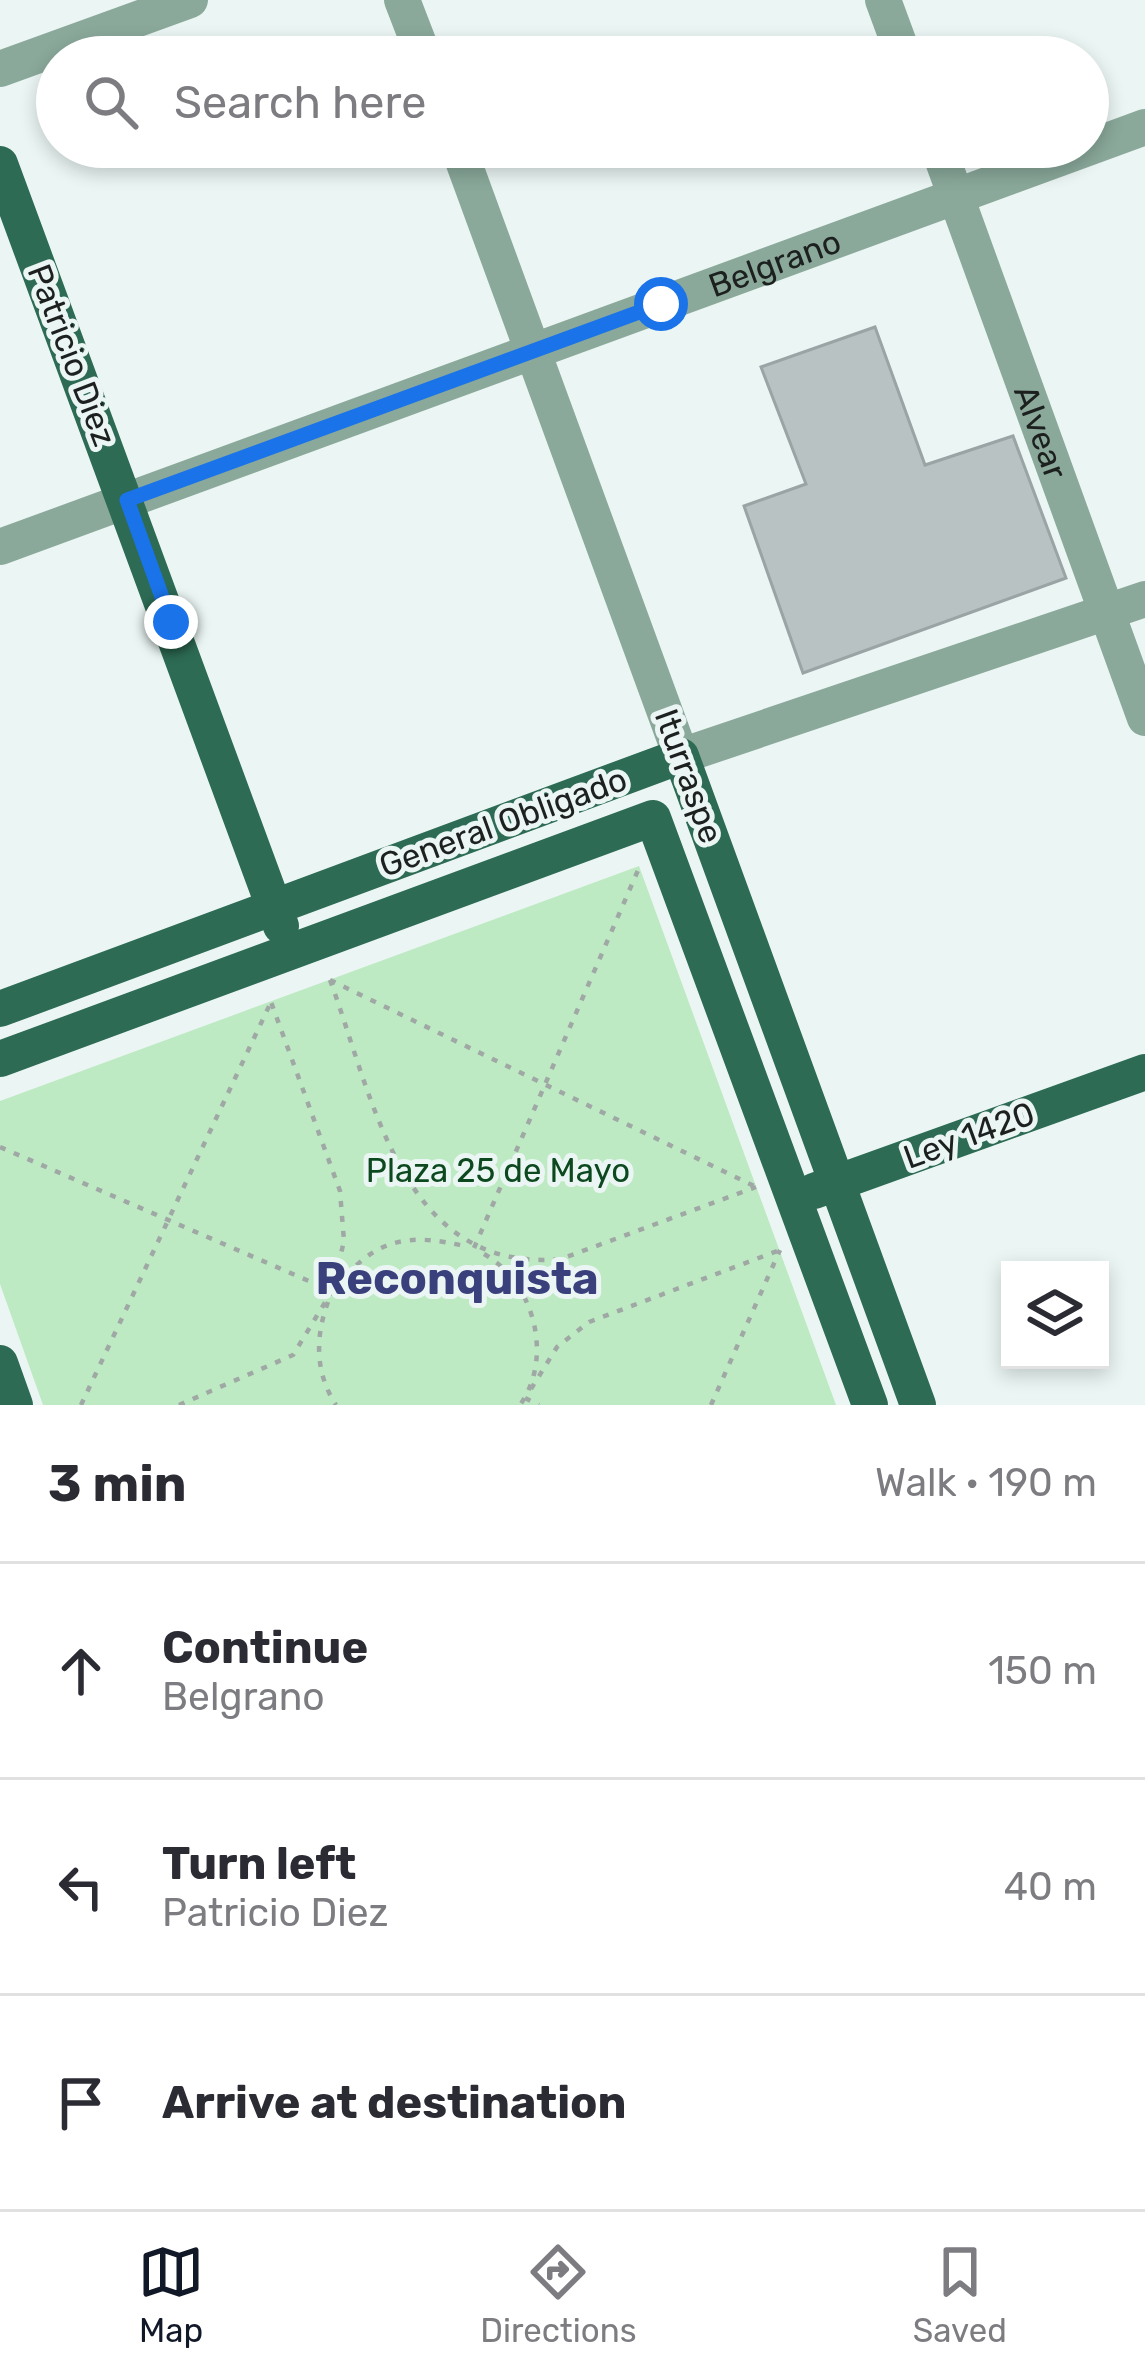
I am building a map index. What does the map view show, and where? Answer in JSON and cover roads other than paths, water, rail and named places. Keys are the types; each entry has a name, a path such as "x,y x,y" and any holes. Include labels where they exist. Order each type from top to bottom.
{"main road":[{"name":"Patricio Diez","path":"0,164 290,952"},
{"name":"General Obligado","path":"0,1009 681,756"},
{"name":"Iturraspe","path":"681,756 919,1405"},
{"name":"Iturraspe","path":"290,952 653,818 870,1405"},
{"path":"0,1059 290,952"},
{"name":"Ley 1420","path":"794,1198 1145,1072"},
{"path":"0,1363 16,1405"}],"street":[{"path":"91,36 190,0"},
{"path":"402,0 416,36"},
{"path":"883,0 896,36"},
{"path":"0,69 36,56"},
{"name":"Belgrano","path":"1109,140 1145,127"},
{"name":"Iturraspe","path":"466,168 681,756"},
{"name":"Alvear","path":"946,168 1145,718"},
{"name":"Belgrano","path":"0,547 1033,168"},
{"name":"General Obligado","path":"681,756 1145,599"}],"district":[{"name":"Reconquista","path":"457,1278"}],"park label":[{"name":"Plaza 25 de Mayo","path":"498,1170"}]}
